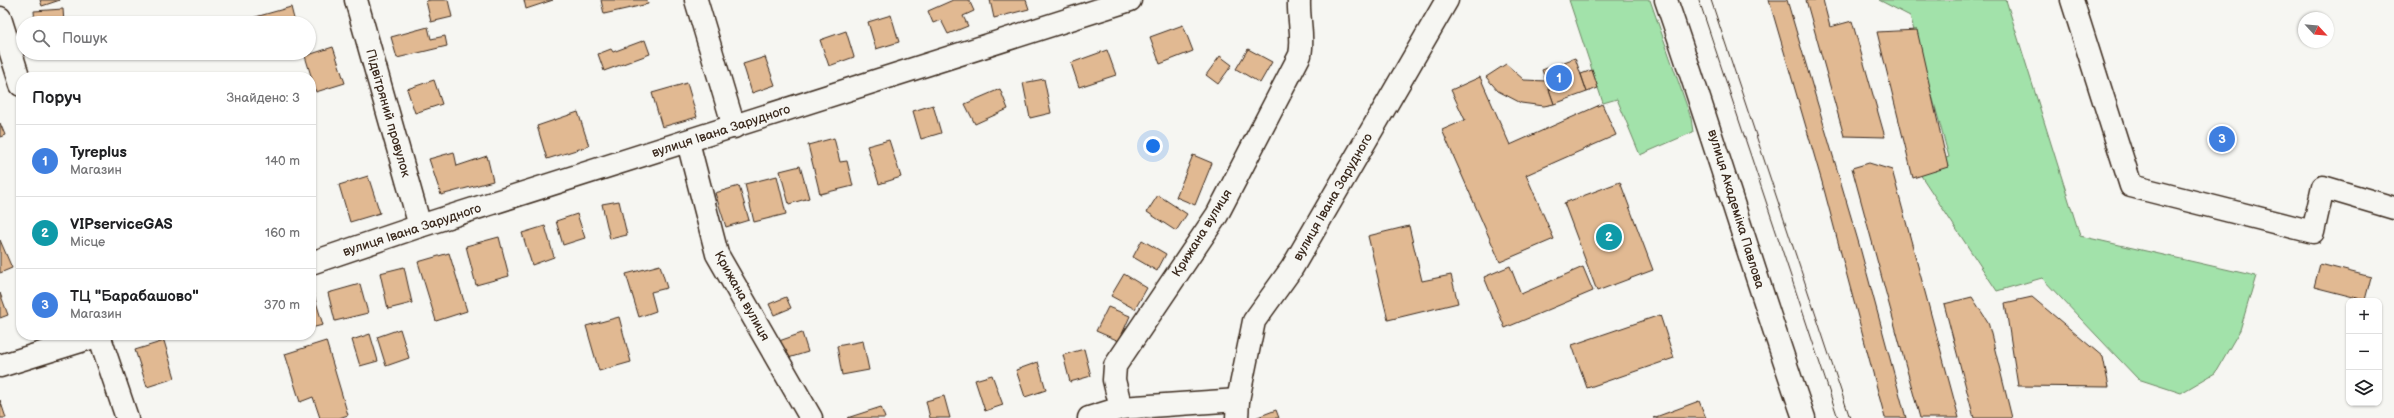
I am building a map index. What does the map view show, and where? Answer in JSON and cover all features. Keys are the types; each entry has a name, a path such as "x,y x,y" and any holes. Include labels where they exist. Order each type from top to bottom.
{"street":[{"name":"Підвітряний провулок","path":"356,0 420,226"},
{"path":"696,0 734,127"},
{"name":"вулиця Івана Зарудного","path":"316,261 420,226 688,142 1130,0"},
{"name":"Крижана вулиця","path":"1121,408 1114,380 1115,366 1217,214 1300,55 1303,44 1298,11 1299,0"},
{"name":"вулиця Івана Зарудного","path":"1238,409 1254,321 1292,268 1447,0"},
{"name":"вулиця Академіка Павлова","path":"1666,0 1713,135 1777,340 1804,418"},
{"path":"2072,0 2131,186 2313,232 2323,187 2394,208"},
{"path":"0,18 17,72"},
{"name":"Крижана вулиця","path":"688,142 717,254 811,418"},
{"path":"0,366 83,340"},
{"path":"101,340 127,418"},
{"path":"1089,418 1121,408 1238,409"}],"green space":[{"path":"1569,0 1650,0 1691,118 1693,132 1640,155 1617,99 1603,103"},
{"path":"1879,0 2006,0 2080,236 2256,276 2240,330 2215,373 2181,393 2138,379 2042,278 1997,291 1916,168 1949,157 1910,16"}],"building":[{"path":"40,0 60,0 42,6"},
{"path":"448,0 452,17 431,22 426,1"},
{"path":"524,0 553,0 526,9"},
{"path":"601,0 647,0 648,4 604,14"},
{"path":"953,0 969,0 974,11 963,16 968,26 948,34 941,20 933,23 928,11"},
{"path":"990,0 1026,0 1029,9 994,18"},
{"path":"1769,0 1787,0 1859,244 1906,418 1885,418 1822,182"},
{"path":"1806,0 1823,0 1830,27 1852,21 1885,137 1844,136"},
{"path":"291,7 293,16 259,16"},
{"path":"63,9 64,16 34,16 34,11"},
{"path":"891,15 899,42 876,49 868,22"},
{"path":"1183,25 1193,51 1160,64 1150,37"},
{"path":"428,27 431,39 445,36 447,46 397,58 391,37"},
{"path":"1917,30 1948,167 1913,178 1877,32"},
{"path":"846,31 854,57 829,66 820,40"},
{"path":"645,40 650,54 604,71 598,54 611,49 613,52"},
{"path":"333,47 345,83 316,92 316,72 310,72 306,60 316,60 316,52"},
{"path":"1248,49 1272,62 1260,83 1236,69"},
{"path":"1107,50 1116,75 1079,87 1071,63"},
{"path":"1220,56 1232,65 1218,84 1206,75"},
{"path":"765,57 775,85 752,93 743,64"},
{"path":"1575,58 1587,92 1554,104 1542,70"},
{"path":"1506,64 1524,80 1546,81 1554,104 1544,106 1521,103 1498,91 1486,77"},
{"path":"1592,70 1598,88 1587,92 1581,74"},
{"path":"1480,77 1510,145 1602,104 1616,135 1526,175 1554,239 1500,262 1442,130 1465,120 1451,90"},
{"path":"1044,79 1051,113 1030,118 1023,83"},
{"path":"434,80 442,104 415,113 407,89"},
{"path":"687,83 697,117 662,127 652,93"},
{"path":"1000,89 1008,109 975,124 965,104"},
{"path":"933,105 941,133 921,139 913,111"},
{"path":"578,112 589,146 547,159 537,126"},
{"path":"0,123 5,135 0,137"},
{"path":"834,138 840,162 847,161 853,186 820,194 808,145"},
{"path":"889,140 901,177 879,184 867,146"},
{"path":"454,152 457,166 487,156 493,181 441,195 429,159"},
{"path":"1193,155 1212,163 1195,205 1176,197"},
{"path":"1869,163 1892,170 1959,418 1920,418 1852,168"},
{"path":"800,166 809,198 789,204 780,171"},
{"path":"368,176 380,213 350,222 339,185"},
{"path":"777,176 786,214 754,222 745,184"},
{"path":"1620,182 1653,270 1597,291 1564,203"},
{"path":"739,186 749,220 726,227 715,193"},
{"path":"1158,195 1187,214 1176,231 1147,212"},
{"path":"619,201 627,235 610,239 602,204"},
{"path":"577,214 585,238 563,245 556,221"},
{"path":"545,226 554,257 532,265 522,233"},
{"path":"1409,226 1422,281 1451,275 1458,303 1388,320 1368,236"},
{"path":"499,237 509,276 476,285 466,246"},
{"path":"0,240 12,268 0,273"},
{"path":"1142,240 1166,254 1157,271 1133,257"},
{"path":"449,253 467,311 436,321 418,262"},
{"path":"2320,264 2371,277 2366,298 2357,298 2314,287"},
{"path":"660,265 667,288 651,292 656,311 639,317 626,274"},
{"path":"1510,266 1521,294 1583,267 1593,291 1505,328 1484,277"},
{"path":"404,267 412,303 388,309 380,273"},
{"path":"1124,274 1147,288 1135,309 1111,296"},
{"path":"360,284 368,313 335,321 328,293"},
{"path":"0,293 8,315 0,318"},
{"path":"786,297 791,308 774,315 769,304"},
{"path":"1972,297 1988,322 2012,418 1974,418 1944,304"},
{"path":"2032,297 2103,357 2109,387 2018,386 2005,303"},
{"path":"316,302 323,325 316,327"},
{"path":"1108,307 1130,316 1119,341 1096,331"},
{"path":"1660,315 1674,358 1587,388 1572,345"},
{"path":"619,317 631,362 599,371 586,326"},
{"path":"400,329 409,358 386,366 377,337"},
{"path":"802,333 808,352 785,359 779,341"},
{"path":"370,334 378,361 360,366 352,340"},
{"path":"164,341 175,378 147,387 135,350"},
{"path":"326,341 348,415 339,418 320,418 313,397 300,402 285,354"},
{"path":"863,341 869,370 842,375 837,346"},
{"path":"1084,349 1091,376 1070,382 1063,355"},
{"path":"1038,362 1046,390 1025,397 1016,370"},
{"path":"992,375 1003,405 985,411 975,380"},
{"path":"944,396 950,418 930,418 926,401"},
{"path":"0,400 6,418 0,418"},
{"path":"1699,401 1706,418 1653,418"},
{"path":"881,407 885,418 847,418"},
{"path":"1276,410 1279,418 1255,418"}],"tram line":[{"path":"1699,0 1838,418"},
{"path":"1711,0 1850,418"}],"place":[{"name":"Tyreplus","path":"1559,78"},
{"name":"ТЦ \"Барабашово\"","path":"2222,139"},
{"name":"VIPserviceGAS","path":"1609,237"}]}
